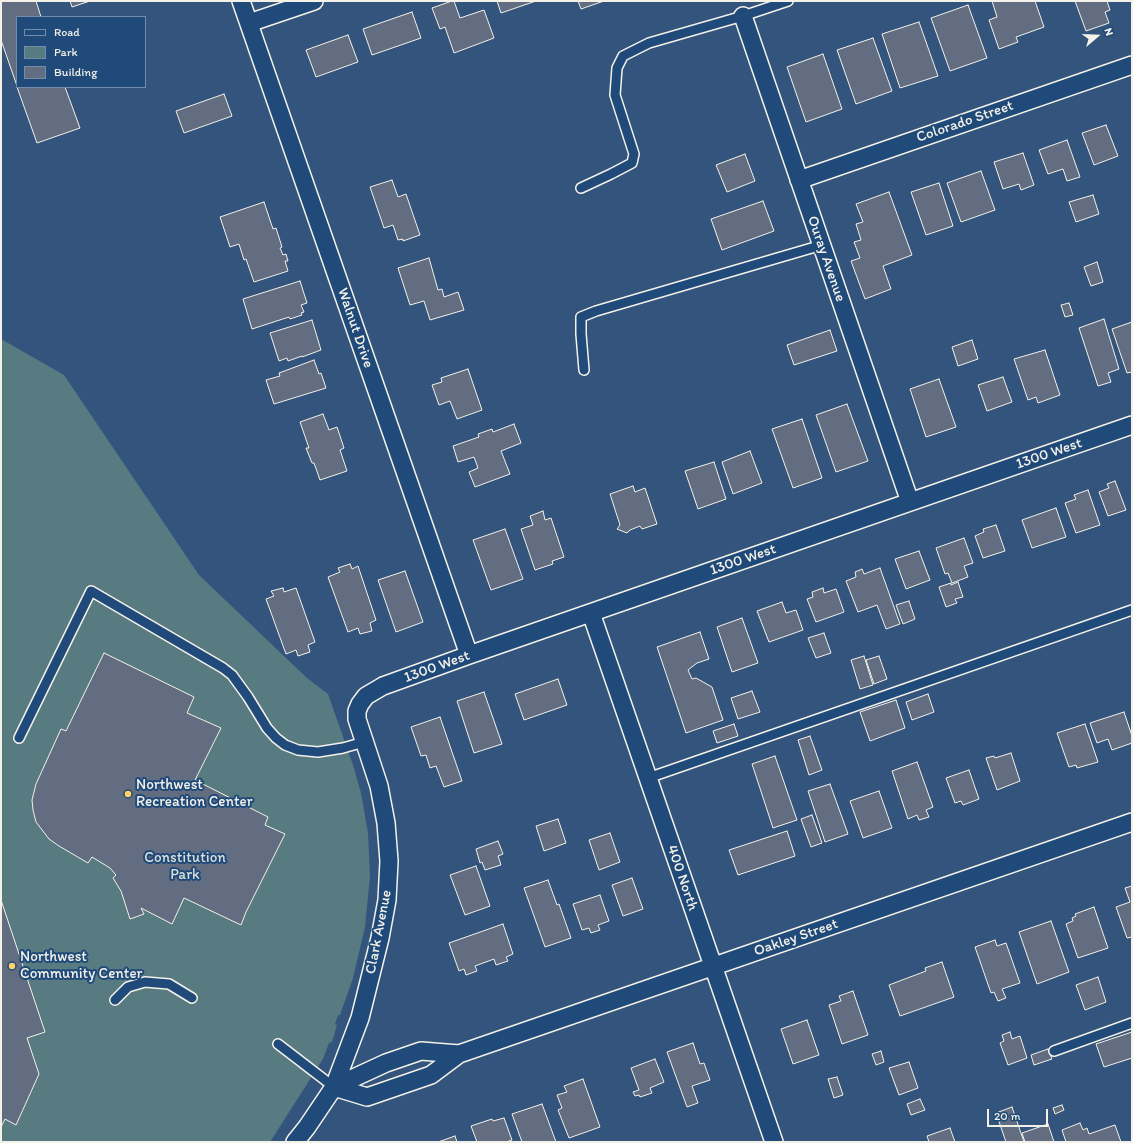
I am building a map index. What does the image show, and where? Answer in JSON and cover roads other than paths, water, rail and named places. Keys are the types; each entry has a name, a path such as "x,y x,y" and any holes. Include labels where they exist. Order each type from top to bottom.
{"street":[{"name":"Walnut Drive","path":"241,1 469,655"},
{"path":"249,23 314,1"},
{"name":"Ouray Avenue","path":"743,16 910,502"},
{"name":"Colorado Street","path":"799,180 1132,65"},
{"name":"1300 West","path":"360,704 366,696 383,686 1132,425"},
{"name":"400 North","path":"591,613 774,1142"},
{"name":"Clark Avenue","path":"334,1086 360,1018 380,938 387,900 389,861 386,823 379,786 357,719 357,711 360,704"},
{"name":"Oakley Street","path":"334,1086 366,1097 431,1074 459,1054 1132,822"},
{"name":"Oakley Street","path":"334,1086 386,1063 421,1051 459,1054"},
{"path":"295,1142 307,1127 334,1086"}],"lane":[{"path":"581,188 632,163 634,154 615,95 617,68 623,56 649,43 743,16 788,1"},
{"path":"584,370 581,317 596,311 822,246"},
{"path":"20,738 91,591 223,668 232,675 248,697 267,728 285,745 298,750 318,752 364,742"},
{"path":"648,778 1132,610"},
{"path":"115,1000 128,987 145,982 168,984 192,998"},
{"path":"1054,1051 1132,1024"},
{"path":"278,1044 334,1086"}],"place":[{"name":"Northwest Recreation Center","path":"128,794"},
{"name":"Northwest Community Center","path":"12,966"}],"park label":[{"name":"Constitution Park","path":"185,866"}]}
